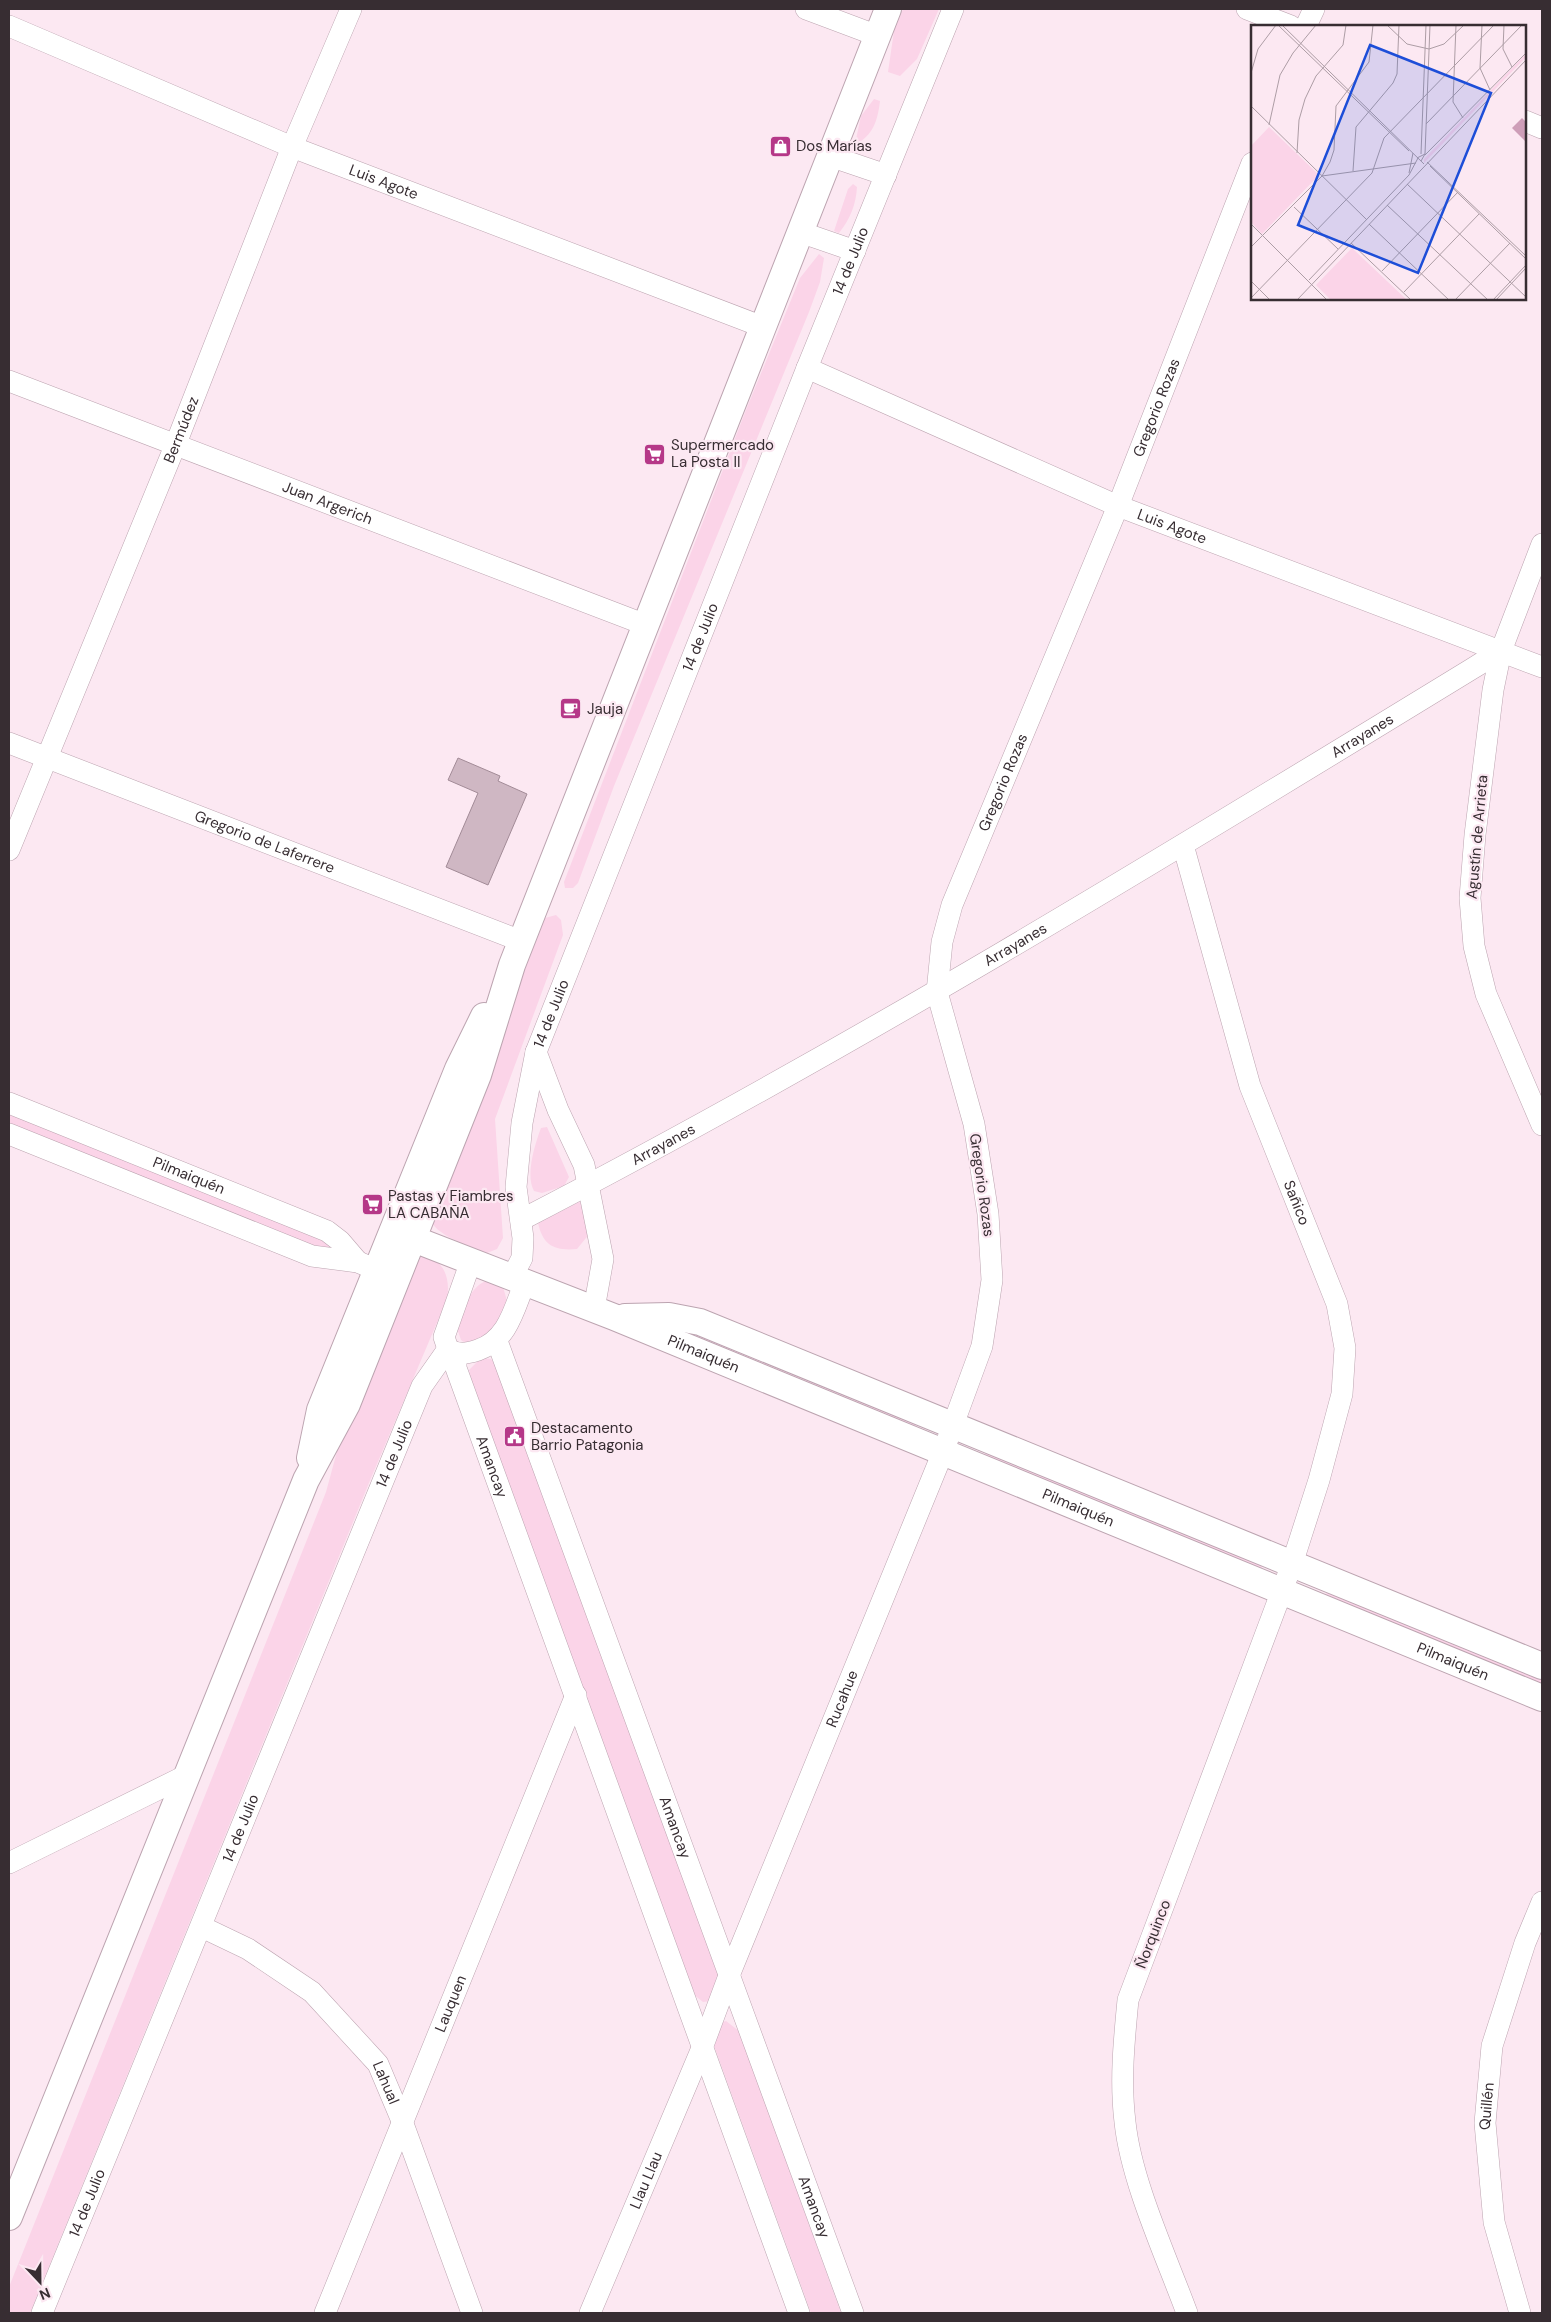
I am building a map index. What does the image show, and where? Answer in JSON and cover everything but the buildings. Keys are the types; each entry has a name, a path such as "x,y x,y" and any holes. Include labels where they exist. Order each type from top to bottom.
{"main road":[{"path":"9,2216 306,1480 320,1410 377,1270 403,1234 465,1052 516,953 888,9"},
{"name":"Pilmaiquén","path":"403,1234 604,1313 1542,1698"},
{"name":"Pilmaiquén","path":"604,1313 669,1316 700,1322 1542,1666"}],"street":[{"name":"Bermúdez","path":"9,850 46,756 175,446 292,147 351,9"},
{"path":"806,9 878,36"},
{"name":"14 de Julio","path":"497,1341 506,1329 519,1280 522,1258 523,1238 516,1187 522,1123 536,1052 807,368 953,9"},
{"path":"1247,9 1288,25"},
{"path":"1306,25 1314,9"},
{"name":"Luis Agote","path":"9,26 292,147 763,327"},
{"path":"1526,121 1542,128"},
{"path":"830,156 886,175"},
{"name":"Gregorio Rozas","path":"953,1425 982,1346 992,1280 988,1214 974,1124 937,992 942,942 952,905 1118,506 1251,166"},
{"path":"800,232 855,251"},
{"name":"Luis Agote","path":"807,368 1118,506 1542,667"},
{"name":"Juan Argerich","path":"9,381 175,446 646,624"},
{"name":"Agustín de Arrieta","path":"1542,544 1501,651 1493,690 1475,835 1470,898 1474,946 1486,994 1542,1125"},
{"name":"Arrayanes","path":"521,1220 588,1185 937,992 1501,651"},
{"name":"Gregorio de Laferrere","path":"9,743 46,756 516,953"},
{"name":"Sañico","path":"1183,845 1250,1086 1337,1304 1345,1348 1342,1394 1320,1480 1292,1564"},
{"path":"536,1052 558,1110 584,1165 603,1259 604,1313"},
{"name":"Pilmaiquén","path":"9,1103 327,1231 377,1270"},
{"name":"Pilmaiquén","path":"9,1134 312,1256 377,1270"},
{"name":"Amancay","path":"471,1261 447,1324 444,1337 452,1351 458,1373 799,2313"},
{"path":"452,1351 469,1353 486,1348 497,1341"},
{"name":"Amancay","path":"497,1341 853,2313"},
{"name":"14 de Julio","path":"42,2313 202,1927 422,1386 452,1351"},
{"name":"Rucahue","path":"702,2048 730,1973 953,1425"},
{"name":"Ñorquinco","path":"1187,2313 1138,2181 1125,2123 1122,2065 1128,2000 1292,1564"},
{"name":"Lauquen","path":"325,2313 576,1695"},
{"path":"9,1863 187,1775"},
{"name":"Quillén","path":"1520,2313 1494,2222 1485,2123 1492,2046 1525,1943 1542,1902"},
{"name":"Lahual","path":"202,1927 248,1949 312,1992 378,2064 402,2122 472,2313"},
{"name":"Llau Llau","path":"590,2313 702,2048"}],"shaded area":[{"path":"903,9 939,9 917,59 900,76 888,72 894,31"},
{"path":"874,99 880,101 874,127 866,137 855,144 861,116"},
{"path":"853,184 857,187 854,206 839,233 834,231 848,189"},
{"path":"819,254 824,258 820,282 809,312 614,786 578,883 573,888 565,888 564,882 746,410 800,278"},
{"path":"556,915 561,920 563,935 495,1119 503,1238 497,1249 487,1253 454,1240 438,1229 432,1223 430,1217 432,1205 545,918"},
{"path":"9,1112 328,1243 330,1247 324,1251 9,1123"},
{"path":"547,1127 569,1177 564,1186 542,1193 534,1191 530,1177 534,1151 541,1128"},
{"path":"579,1202 587,1206 590,1233 577,1249 556,1248 543,1237 538,1223"},
{"path":"418,1256 434,1260 443,1269 448,1283 447,1299 371,1478 30,2313 9,2313 9,2287 326,1492 348,1411"},
{"path":"492,1281 503,1287 507,1301 491,1336 467,1344 461,1340 457,1328 471,1294 480,1284"},
{"path":"691,1328 911,1419 916,1425 915,1428 685,1337 683,1330"},
{"path":"483,1358 491,1359 496,1365 722,1982 710,2001 703,2002 693,1994 470,1376 469,1370"},
{"path":"990,1452 1257,1561 1262,1567 1261,1570 981,1456"},
{"path":"1333,1591 1542,1678 1542,1690 1323,1595"},
{"path":"726,2021 739,2031 841,2313 811,2313 713,2043 718,2024"}],"place":[{"name":"Dos Marías","path":"780,146"},
{"name":"Supermercado La Posta II","path":"655,454"},
{"name":"Jauja","path":"571,709"},
{"name":"Pastas y Fiambres LA CABAÑA","path":"372,1205"},
{"name":"Destacamento Barrio Patagonia","path":"515,1437"}]}
